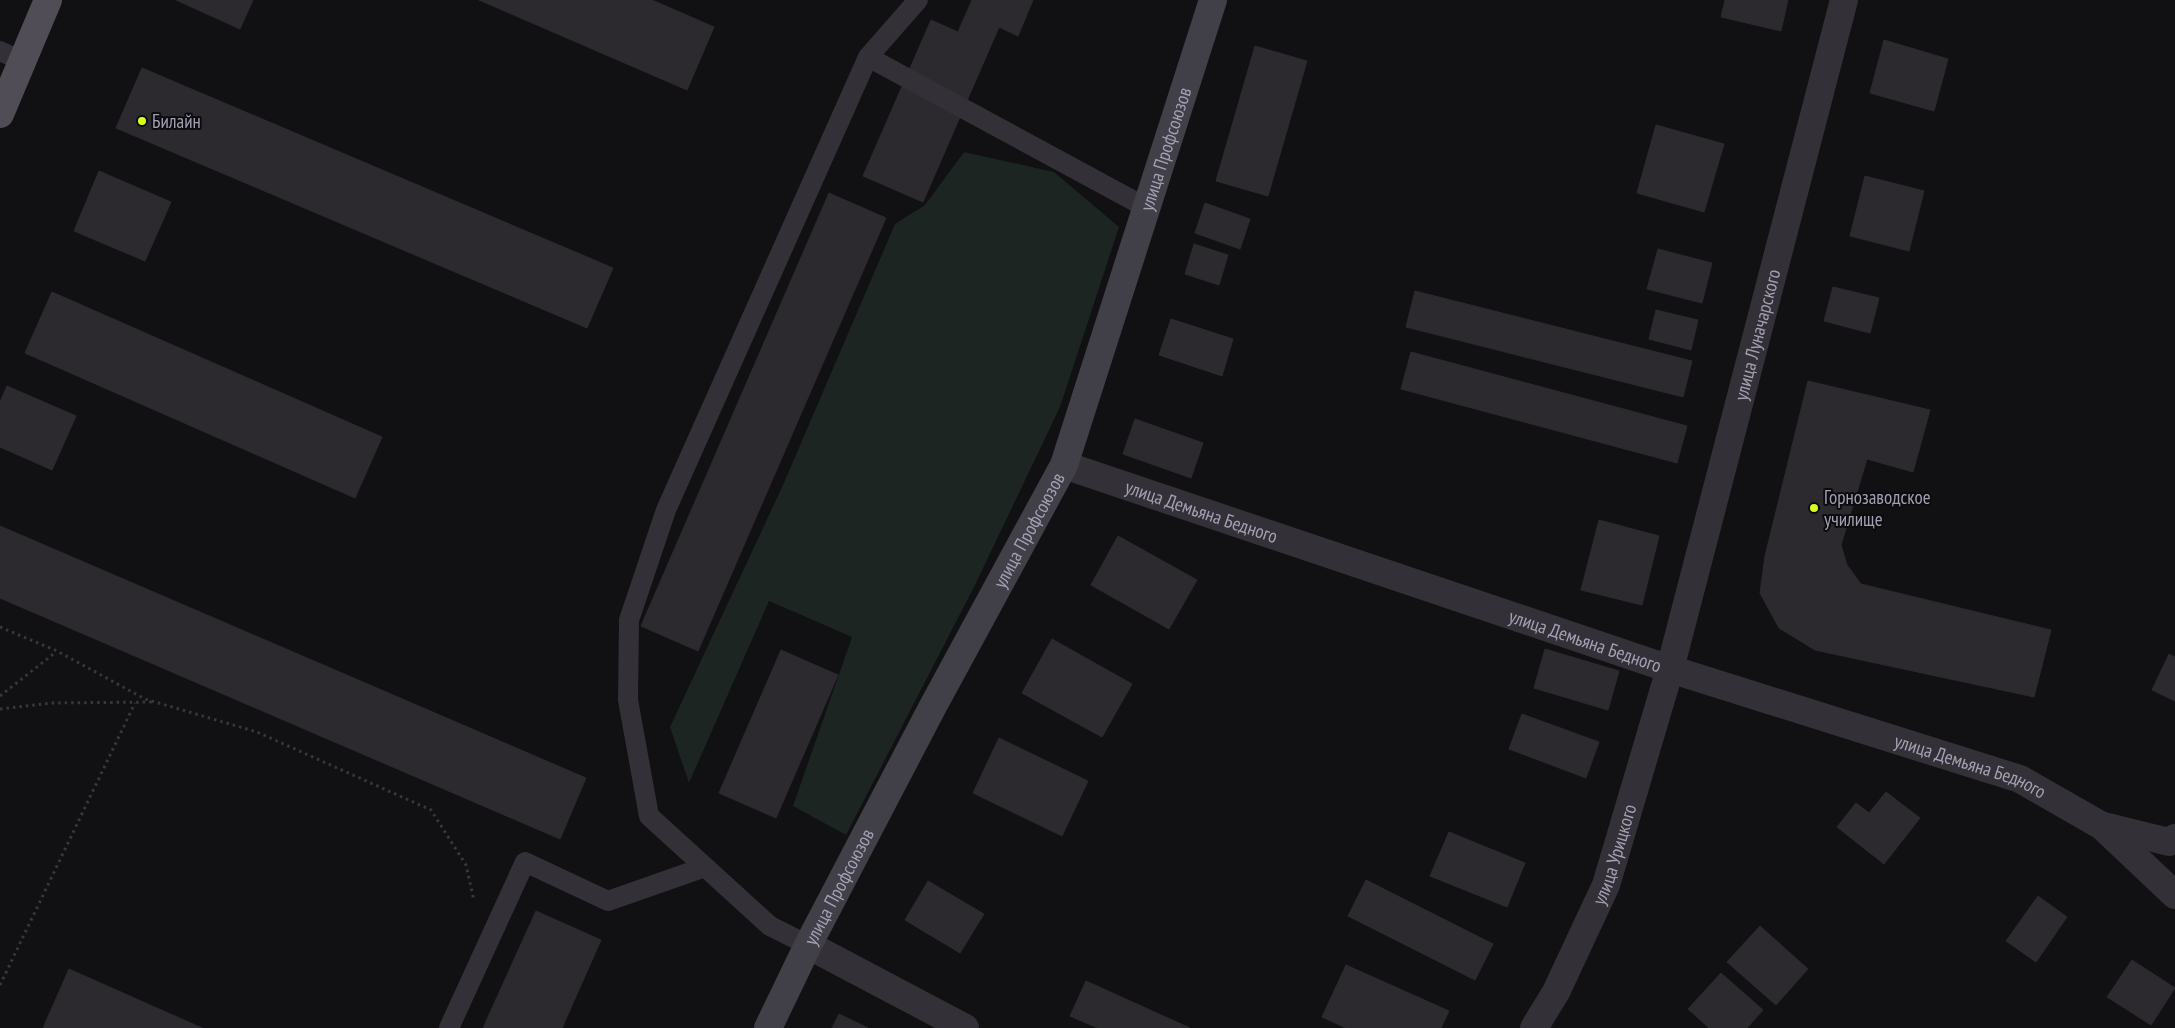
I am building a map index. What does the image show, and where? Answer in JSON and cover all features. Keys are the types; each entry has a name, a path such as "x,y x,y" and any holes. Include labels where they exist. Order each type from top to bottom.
{"main road":[{"path":"0,114 11,56 48,0"}],"street":[{"name":"улица Профсоюзов","path":"768,1028 808,945 932,708 1064,465 1213,0"},
{"name":"улица Луначарского","path":"1670,669 1844,0"},
{"name":"улица Демьяна Бедного","path":"1064,465 1670,669 2020,779 2102,826"},
{"name":"улица Урицкого","path":"1534,1028 1556,992 1606,885 1670,669"},
{"path":"2102,826 2169,842 2175,838"},
{"path":"2102,826 2175,895"},
{"path":"808,945 965,1028"}],"lane":[{"path":"808,945 770,926 649,816 628,700 629,620 666,510 868,57 918,0"},
{"path":"868,57 1147,208"},
{"path":"449,1028 525,862 608,901 705,867"}],"path":[{"path":"0,627 57,651 145,699 257,732 432,810 466,865 485,949"},
{"path":"0,696 57,651"},
{"path":"0,708 51,703 156,702"},
{"path":"0,985 135,703"}],"shaded area":[{"path":"964,152 1054,172 1119,227 1060,407 975,585 846,835 793,806 852,637 769,601 689,783 670,727 783,485 895,224 925,205"}],"building":[{"path":"176,0 253,0 240,29"},
{"path":"479,0 652,0 714,27 687,90"},
{"path":"972,0 1033,0 1018,36 999,27 923,202 863,176 931,20 958,32"},
{"path":"1725,0 1788,0 1781,31 1721,17"},
{"path":"1884,40 1948,59 1934,111 1870,93"},
{"path":"1255,46 1307,61 1268,196 1216,181"},
{"path":"142,68 613,268 587,328 116,128"},
{"path":"1656,125 1724,144 1704,212 1637,193"},
{"path":"99,171 171,202 145,261 74,231"},
{"path":"1865,176 1924,191 1909,251 1850,236"},
{"path":"829,193 886,218 698,651 641,626"},
{"path":"1205,203 1250,219 1240,249 1195,233"},
{"path":"1194,244 1228,255 1219,285 1185,274"},
{"path":"1658,249 1712,263 1702,303 1647,289"},
{"path":"1833,287 1879,298 1870,333 1824,321"},
{"path":"1415,291 1692,361 1683,397 1406,327"},
{"path":"52,292 382,437 355,498 25,353"},
{"path":"1656,310 1698,320 1691,350 1649,339"},
{"path":"1171,319 1233,339 1222,376 1159,355"},
{"path":"1411,352 1687,426 1677,463 1401,389"},
{"name":"Горнозаводское училище","path":"1808,381 1930,410 1913,472 1867,459 1841,545 1847,565 1861,584 2051,630 2034,697 1815,650 1779,628 1760,593 1765,556"},
{"path":"7,386 76,416 52,470 0,447 0,402"},
{"path":"1135,419 1203,443 1191,478 1123,454"},
{"path":"1599,520 1659,536 1642,605 1581,590"},
{"path":"0,526 586,778 560,839 0,598"},
{"path":"1118,536 1197,580 1169,629 1091,585"},
{"path":"1052,639 1132,684 1102,737 1022,693"},
{"path":"1545,649 1619,671 1608,710 1534,688"},
{"path":"781,650 838,675 776,818 719,793"},
{"path":"2169,654 2175,657 2175,701 2152,690"},
{"path":"1522,714 1599,742 1586,778 1509,749"},
{"path":"999,738 1088,781 1062,836 973,793"},
{"path":"1886,792 1920,818 1884,864 1837,827 1856,803 1869,813"},
{"path":"1449,832 1525,863 1507,907 1430,876"},
{"path":"1366,880 1493,944 1475,980 1348,916"},
{"path":"928,881 984,914 960,953 905,920"},
{"path":"2038,896 2067,917 2036,962 2006,941"},
{"path":"536,911 601,940 562,1028 483,1028"},
{"path":"1760,926 1808,969 1776,1005 1727,962"},
{"path":"2132,960 2175,988 2151,1025 2107,997"},
{"path":"1346,965 1449,1011 1441,1028 1346,1028 1322,1017"},
{"path":"69,969 202,1028 43,1028"},
{"path":"1721,973 1763,1010 1747,1028 1709,1028 1688,1009"},
{"path":"1086,981 1190,1028 1098,1028 1070,1016"},
{"path":"839,1014 868,1028 832,1028"}],"place":[{"name":"Билайн","path":"142,121"},
{"name":"Горнозаводское училище","path":"1814,508"}]}
